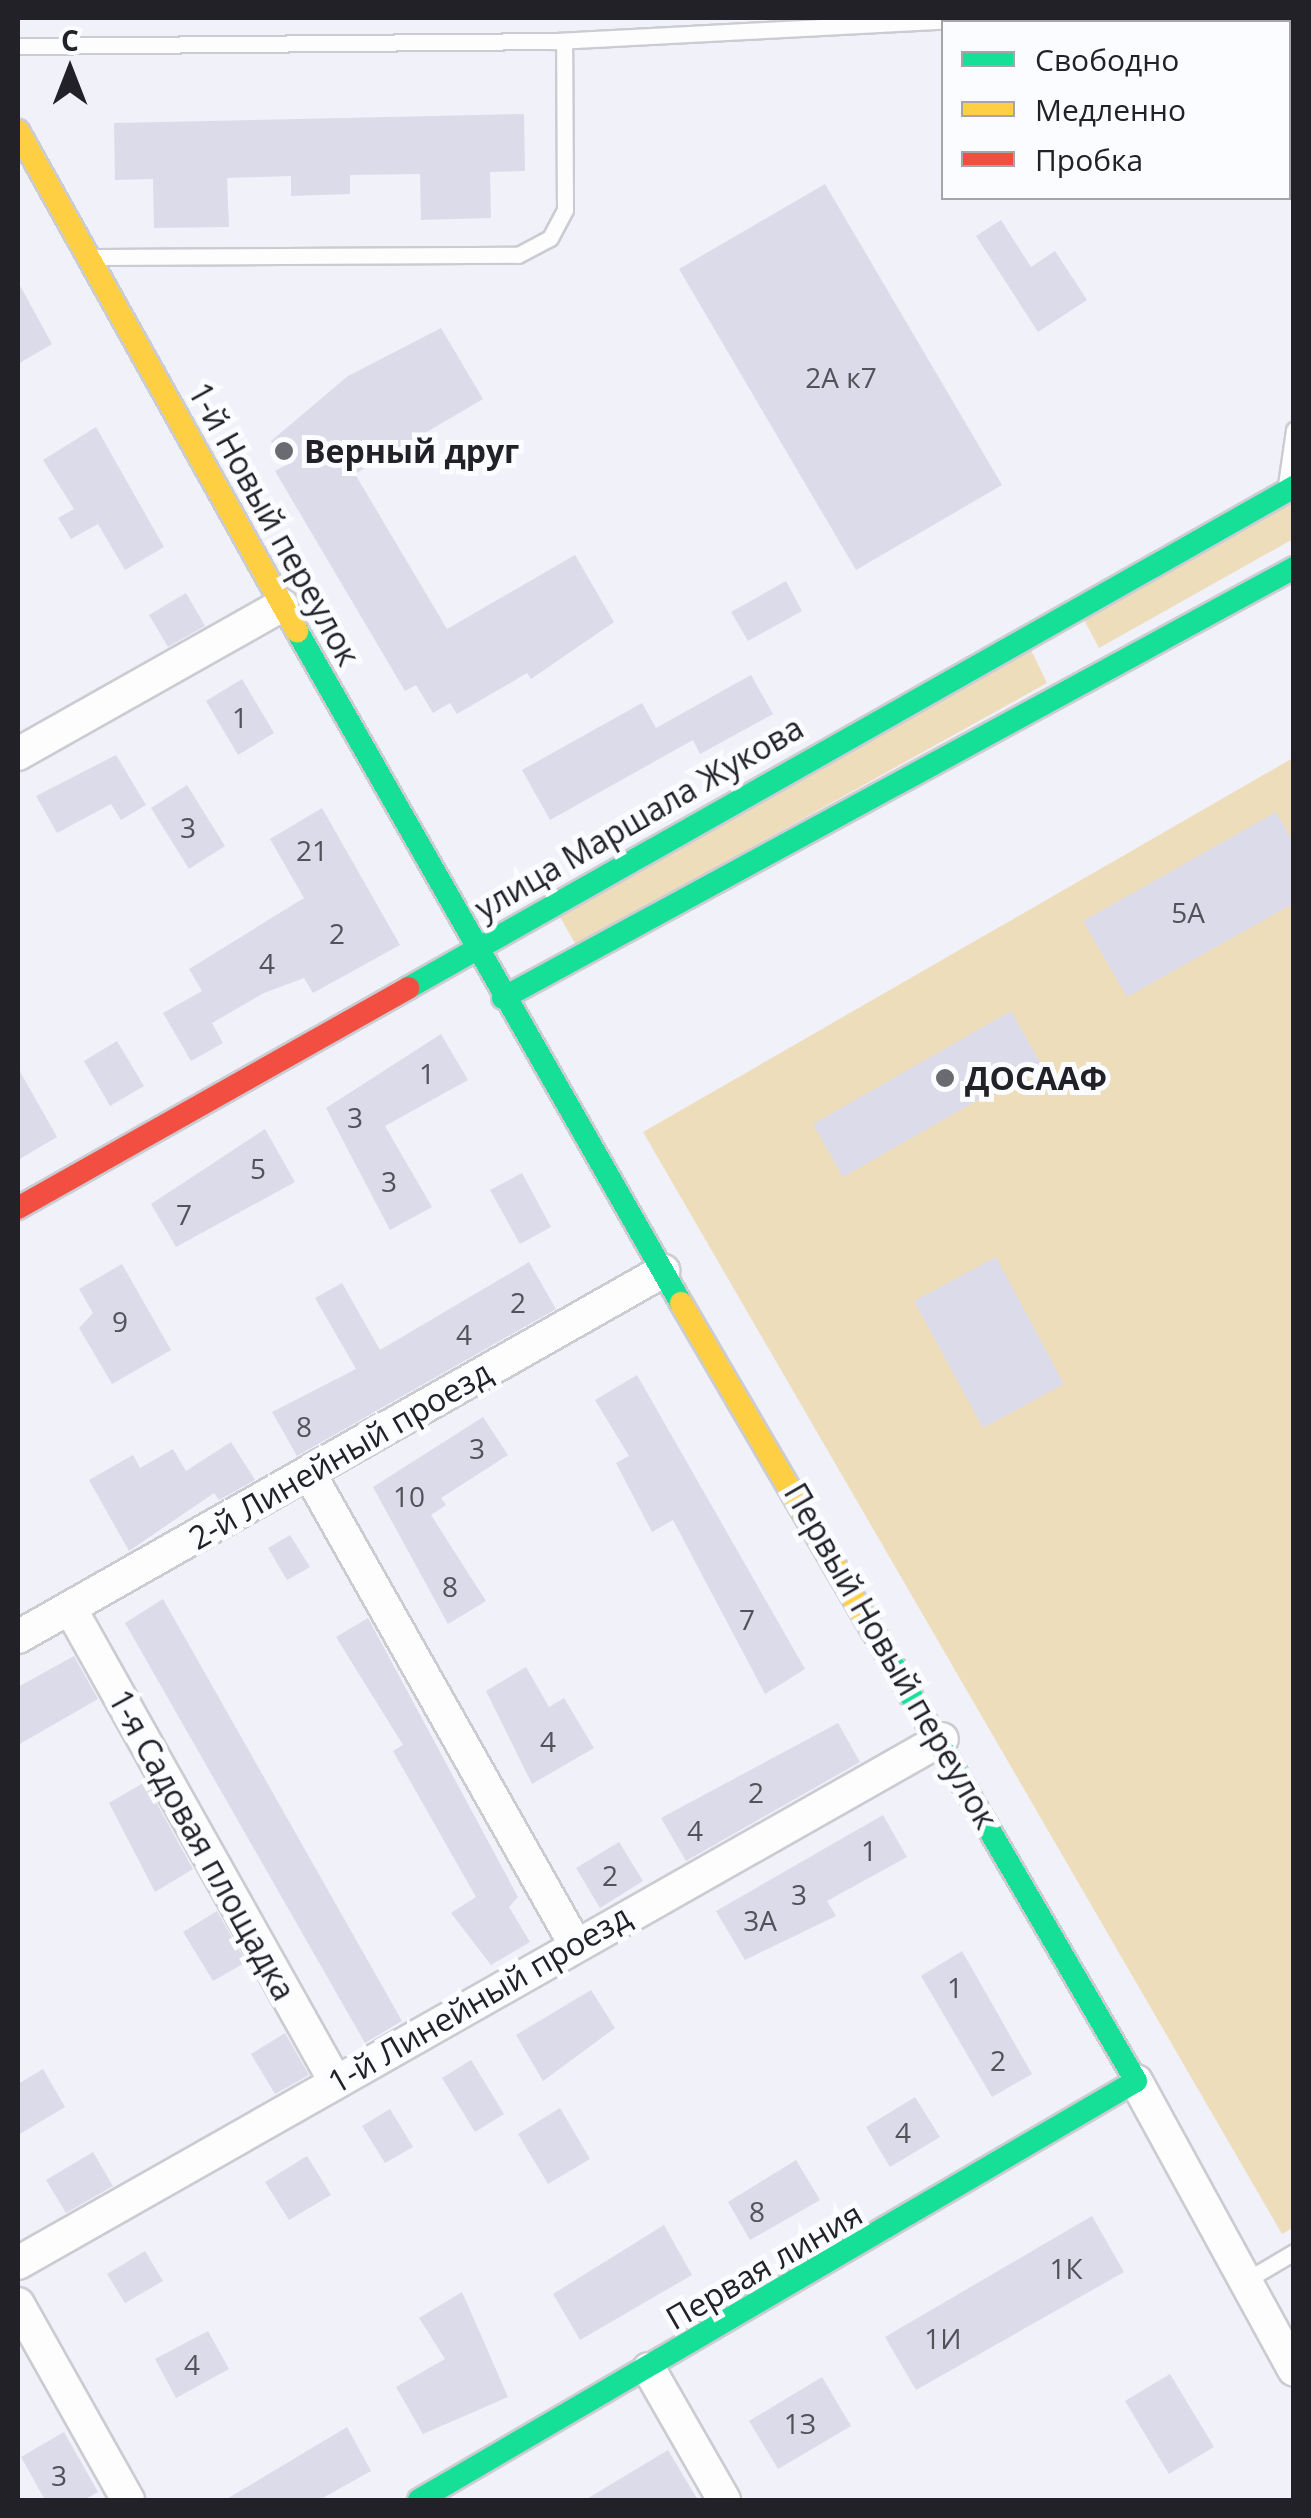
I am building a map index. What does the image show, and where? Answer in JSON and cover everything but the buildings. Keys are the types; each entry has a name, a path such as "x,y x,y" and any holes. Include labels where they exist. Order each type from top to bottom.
{"main road":[{"name":"1-й Новый переулок","path":"18,133 474,949"},
{"name":"улица Маршала Жукова","path":"18,1208 1289,489"},
{"path":"503,998 1294,568"},
{"path":"1056,621 1084,682"},
{"name":"Первый Новый переулок","path":"474,949 942,1739 1136,2081"},
{"name":"Первая линия","path":"419,2500 1136,2081"}],"street":[{"path":"18,754 282,606"},
{"name":"2-й Линейный проезд","path":"18,1637 662,1271"},
{"path":"309,1473 574,1944"},
{"name":"1-я Садовая площадка","path":"70,1608 334,2082"},
{"name":"1-й Линейный проезд","path":"18,2262 942,1739"},
{"name":"Первый Новый переулок","path":"1136,2081 1294,2370"},
{"path":"18,2304 128,2500"},
{"path":"649,2369 724,2500"}],"lane":[{"path":"960,20 998,18"},
{"path":"18,46 564,41 941,21"},
{"path":"88,257 518,255 550,238 565,210 564,41"},
{"path":"1289,489 1294,430"},
{"path":"1245,2280 1294,2252"}],"shaded area":[{"path":"1293,500 1293,539 1099,648 1083,618"},
{"path":"1030,648 1047,683 576,945 560,917"},
{"path":"1293,758 1294,2227 1282,2234 643,1132"}],"traffic: fast":[{"path":"408,988 1294,487"},
{"path":"503,998 1294,568"},
{"path":"297,631 681,1303"},
{"path":"419,2500 1136,2081 873,1631"}],"traffic: slow":[{"path":"18,131 297,631"},
{"path":"681,1303 873,1631"}],"traffic: jam":[{"path":"18,1208 408,988"}],"place":[{"name":"Верный друг","path":"284,451"},
{"name":"ДОСААФ","path":"945,1078"}]}
